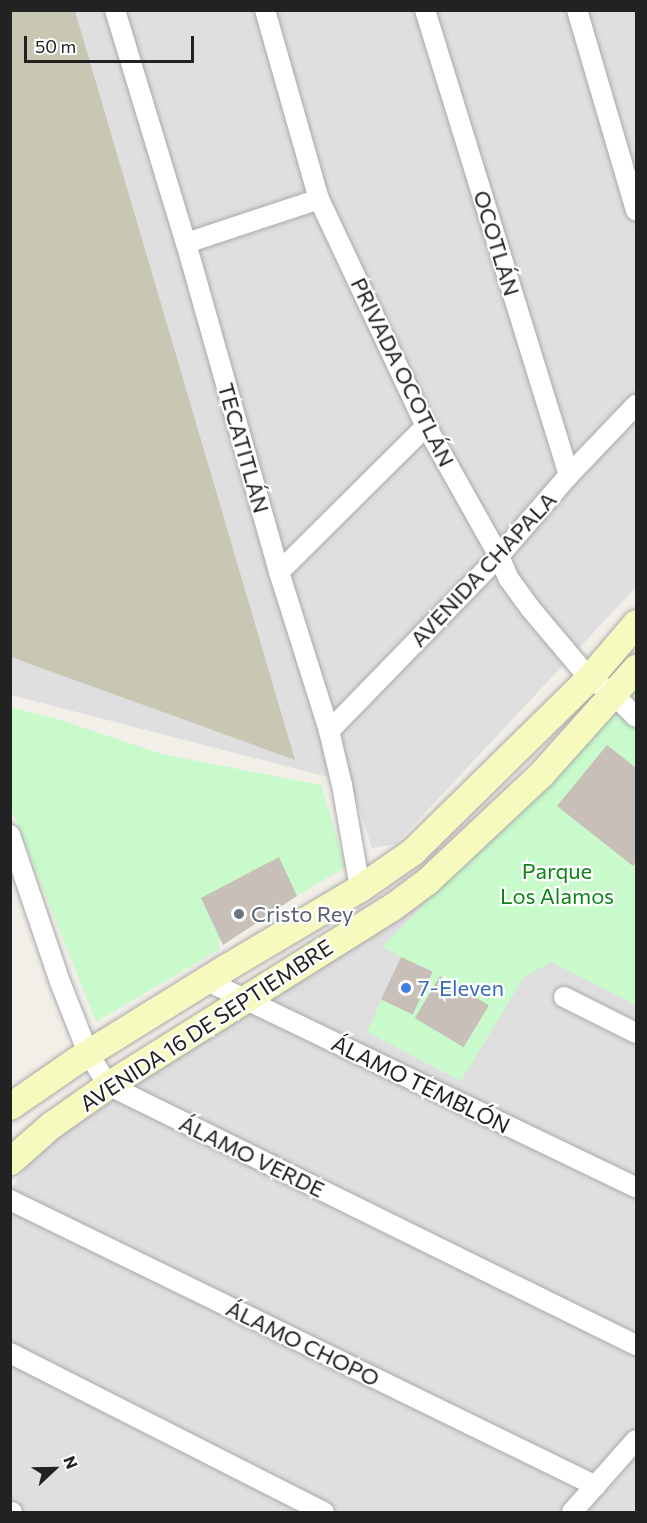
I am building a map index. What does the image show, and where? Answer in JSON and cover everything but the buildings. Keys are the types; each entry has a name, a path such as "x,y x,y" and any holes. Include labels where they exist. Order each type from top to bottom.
{"street":[{"name":"TECATITLÁN","path":"115,10 186,243 279,572 328,731 342,786 360,888"},
{"name":"PRIVADA OCOTLÁN","path":"265,10 319,199 426,426 499,556 509,579 530,608 589,678 612,693"},
{"name":"OCOTLÁN","path":"424,10 569,476"},
{"path":"577,10 636,211"},
{"path":"186,243 319,199"},
{"name":"AVENIDA CHAPALA","path":"328,731 499,556 569,476 636,405"},
{"path":"279,572 426,426"},
{"name":"AVENIDA 16 DE SEPTIEMBRE","path":"10,1106 88,1053 205,980 360,888 433,834 589,678 636,623"},
{"name":"AVENIDA 16 DE SEPTIEMBRE","path":"10,1161 51,1125 108,1085 392,907 427,881 542,773 636,668"},
{"path":"612,693 636,717"},
{"path":"10,835 60,982 88,1053 108,1085"},
{"name":"ÁLAMO TEMBLÓN","path":"205,980 636,1187"},
{"path":"564,997 636,1032"},
{"name":"ÁLAMO VERDE","path":"108,1085 636,1346"},
{"name":"ÁLAMO CHOPO","path":"10,1200 596,1486"},
{"path":"10,1353 324,1512"},
{"path":"572,1512 636,1440"}],"shaded area":[{"path":"10,11 636,11 636,587 396,844 372,848 351,783 11,695"},
{"path":"10,11 75,11 295,760 11,657"},
{"path":"636,681 636,1512 11,1512 11,1189 37,1151 452,875"}],"green space":[{"name":"Parque Los Alamos","path":"636,691 636,1005 551,962 524,977 461,1081 367,1032 401,957 382,947"},
{"path":"10,707 61,720 161,754 321,785 346,867 218,942 220,949 96,1022 11,808"}],"place":[{"name":"Cristo Rey","path":"239,914"},
{"name":"7-Eleven","path":"406,988"}]}
